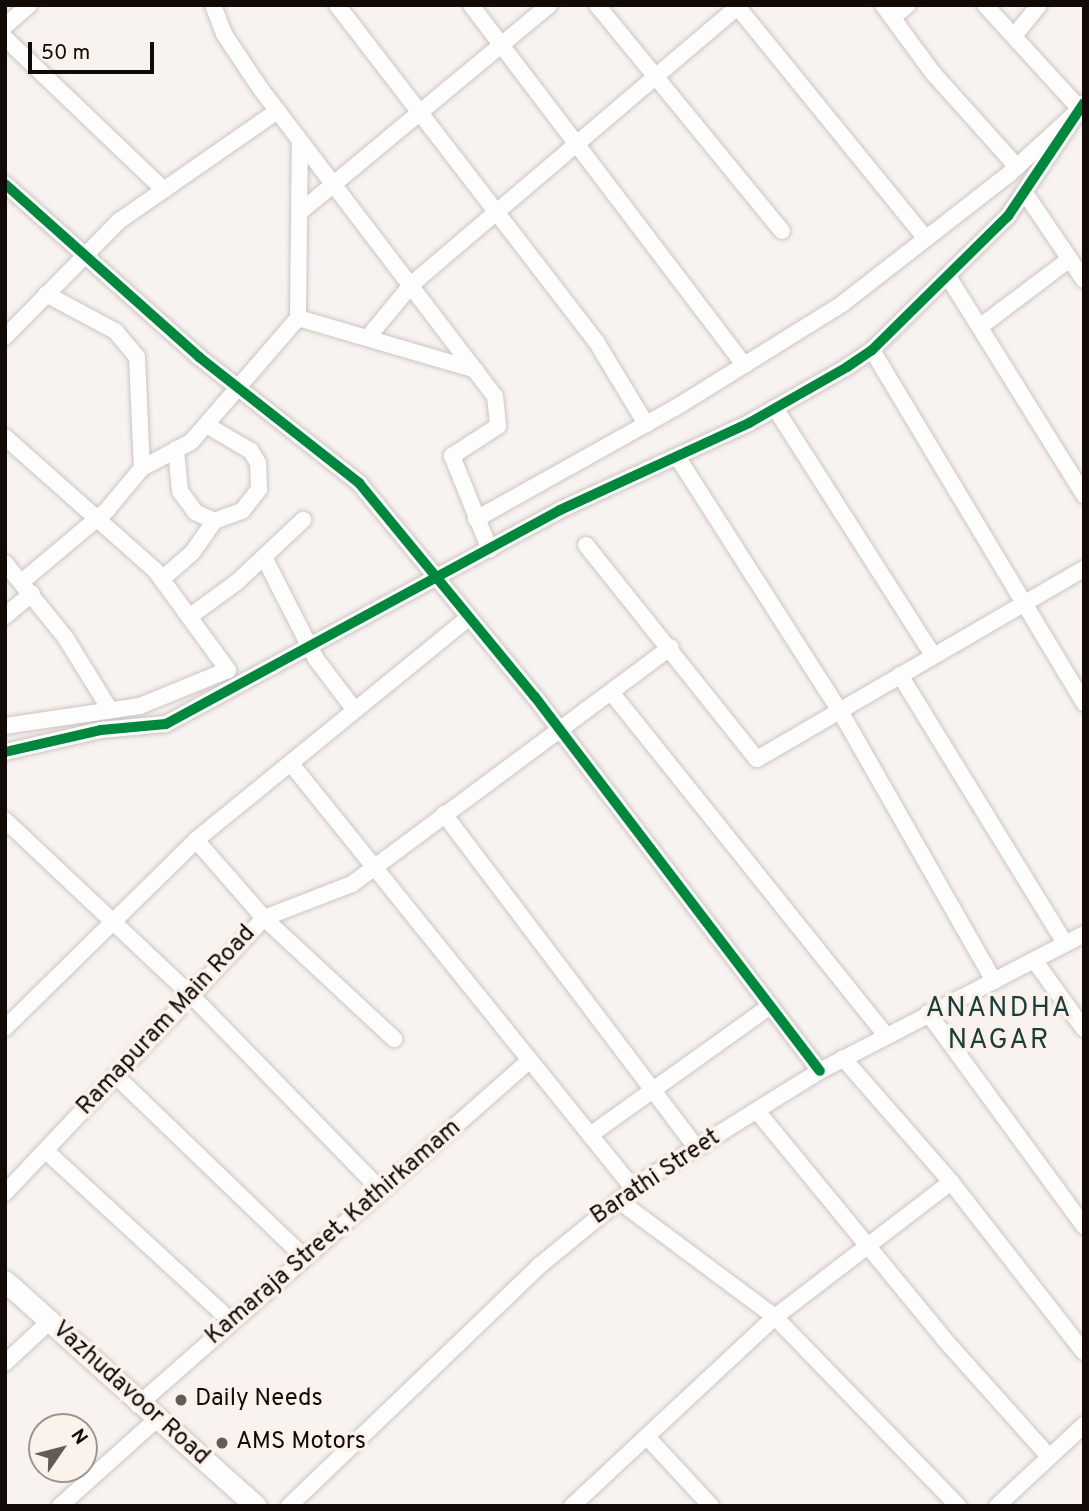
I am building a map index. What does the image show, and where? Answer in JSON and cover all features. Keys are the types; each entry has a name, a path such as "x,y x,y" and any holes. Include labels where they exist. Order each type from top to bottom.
{"main road":[{"name":"Vazhudavoor Road","path":"5,1281 138,1405 256,1506"}],"street":[{"path":"5,26 29,5"},
{"path":"213,5 224,34 277,111 412,284 495,396 498,426 452,456 490,550"},
{"path":"337,5 419,116 597,343 646,424"},
{"path":"471,5 575,145 665,255 744,365"},
{"path":"300,212 419,116 549,5"},
{"path":"597,5 782,231"},
{"path":"908,5 888,11 933,73 1017,167"},
{"path":"985,5 1082,106"},
{"path":"1014,36 1039,5"},
{"path":"369,337 412,284 738,6 926,239"},
{"path":"5,38 164,190"},
{"path":"476,519 646,424 842,304 1017,167 1082,106"},
{"path":"5,752 101,730 166,724 436,581 560,510 678,458 775,408 872,350 949,278 1025,193 1082,106"},
{"path":"9,326 46,294 83,255 164,190 277,111"},
{"path":"5,616 28,586 100,516 142,468 176,449 208,426 298,318 300,141"},
{"path":"5,184 238,389 359,483 467,619 559,728 820,1071"},
{"path":"1025,193 1084,280"},
{"path":"981,326 1070,259"},
{"path":"949,278 1084,495"},
{"path":"46,294 116,331 137,357 142,468"},
{"path":"298,318 477,370"},
{"path":"872,350 1084,703"},
{"path":"775,408 933,655"},
{"path":"162,579 192,553 214,521 251,503 261,475 251,451 208,426"},
{"path":"5,437 100,516 162,579 228,670 140,706 5,726"},
{"path":"176,449 180,491 195,512 214,521"},
{"path":"678,458 840,711 994,981"},
{"path":"189,617 264,557 303,520"},
{"path":"586,545 671,646 757,759 1084,569"},
{"path":"264,557 309,647 354,709"},
{"path":"5,563 28,586 110,710"},
{"path":"5,1028 109,920 196,840 292,765 354,709 467,619"},
{"name":"Ramapuram Main Road","path":"5,1193 118,1078 264,918 352,884 671,646"},
{"path":"900,675 1065,943"},
{"path":"611,692 886,1035"},
{"path":"292,765 372,869 634,1188"},
{"path":"443,814 697,1148"},
{"path":"5,821 191,995 379,1188"},
{"path":"196,840 264,918 394,1039"},
{"name":"Barathi Street","path":"289,1506 539,1266 634,1188 820,1071 1084,934"},
{"path":"1034,960 1084,1029"},
{"path":"590,1136 769,1007"},
{"path":"928,1013 1084,1226"},
{"path":"842,1059 951,1182 1084,1352"},
{"name":"Kamaraja Street, Kathirkamam","path":"138,1405 379,1188 529,1061"},
{"path":"118,1078 303,1256"},
{"path":"757,1111 867,1248 1047,1454"},
{"path":"46,1151 231,1321"},
{"path":"572,1506 775,1317 951,1182"},
{"path":"618,1200 775,1317 958,1506"},
{"path":"5,1363 49,1322"},
{"path":"60,1506 156,1419"},
{"path":"997,1506 1047,1454 1084,1425"},
{"path":"648,1438 711,1506"}],"cycle path":[{"path":"5,752 101,730 166,724 560,510 749,423 847,367 872,350 1008,216 1084,103"},
{"path":"5,184 199,357 359,483 535,697 820,1071"}],"place":[{"name":"Daily Needs","path":"181,1400"},
{"name":"AMS Motors","path":"222,1443"}],"district":[{"name":"ANANDHA NAGAR","path":"999,1025"}]}
